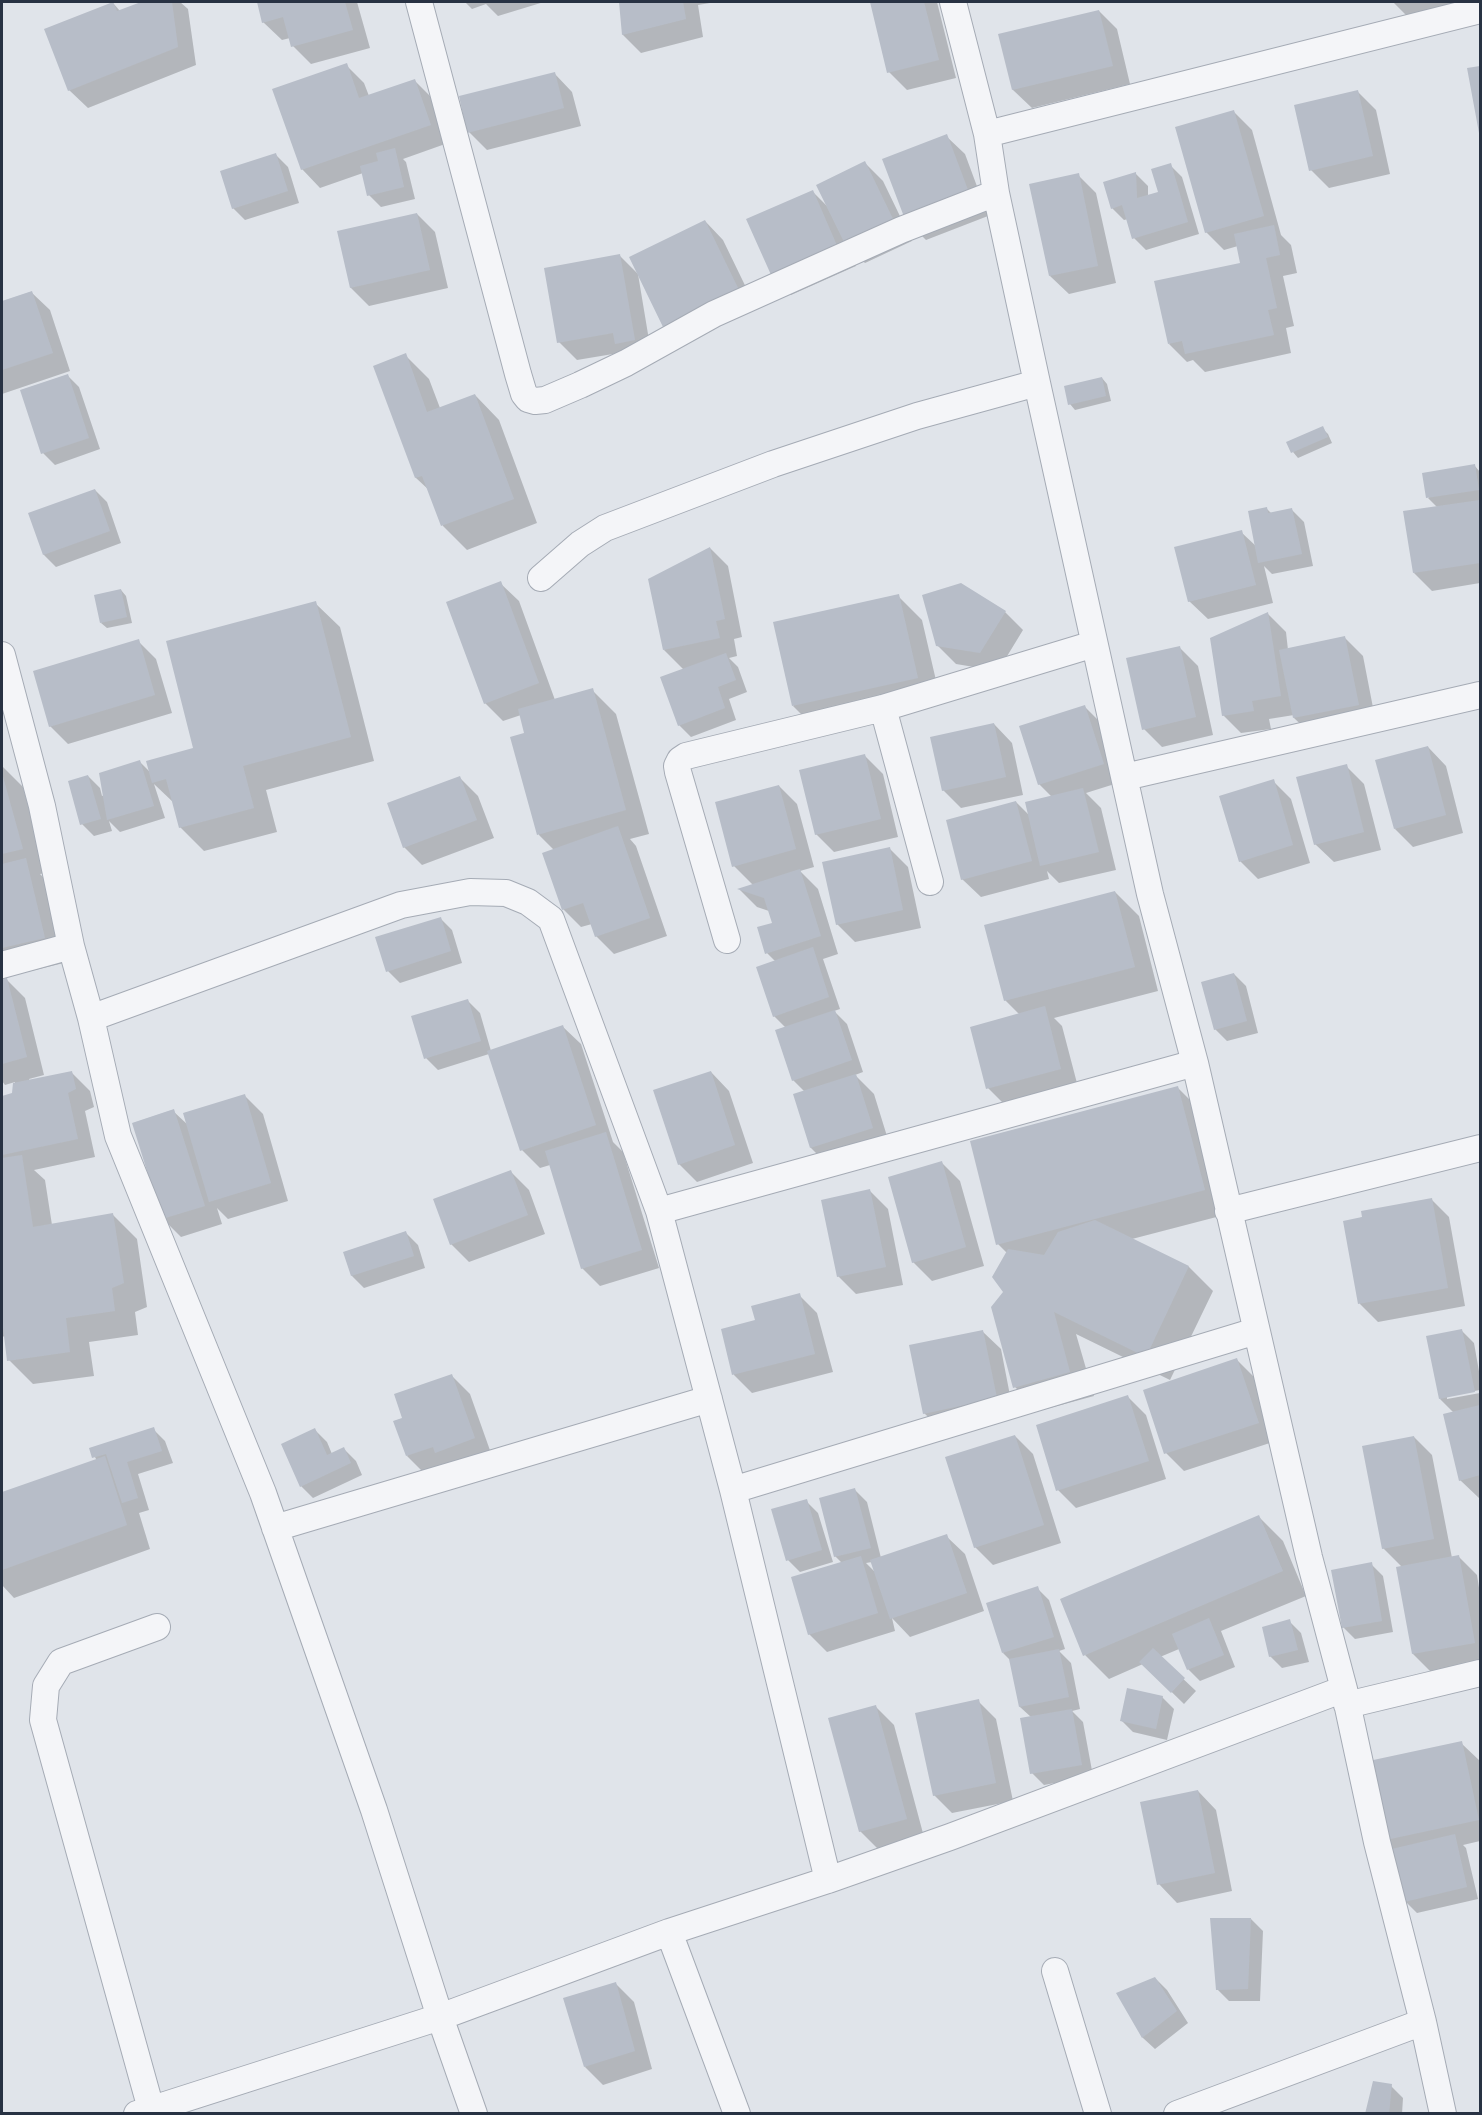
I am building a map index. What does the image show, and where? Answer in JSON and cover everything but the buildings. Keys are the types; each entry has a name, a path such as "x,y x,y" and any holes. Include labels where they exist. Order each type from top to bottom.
{"street":[{"path":"419,2 518,374 524,394 528,399 544,400 580,385 626,363 714,314 901,230 996,192"},
{"path":"953,2 987,134 996,192 1150,894 1195,1063 1256,1331 1346,1697 1377,1842 1423,2022 1443,2114"},
{"path":"987,134 1480,10"},
{"path":"541,578 580,544 605,528 773,464 895,423 1037,383"},
{"path":"727,940 678,772 677,766 680,760 686,756 883,708 1094,644"},
{"path":"2,655 12,737 42,806 71,945 91,1018 118,1136 263,1493 374,1810 440,2018 474,2114"},
{"path":"1125,777 1480,695"},
{"path":"883,708 930,882"},
{"path":"91,1018 400,905 470,892 506,893 528,902 551,919 659,1211 733,1490 828,1880"},
{"path":"2,965 71,945"},
{"path":"659,1211 1195,1063"},
{"path":"1228,1211 1480,1148"},
{"path":"733,1490 1256,1331"},
{"path":"275,1528 709,1400"},
{"path":"157,1627 61,1662 46,1686 43,1720 144,2111 440,2018 669,1932 828,1880 1346,1697 1480,1673"},
{"path":"669,1932 737,2114"},
{"path":"1055,1971 1098,2114"},
{"path":"1177,2114 1423,2022"}]}
